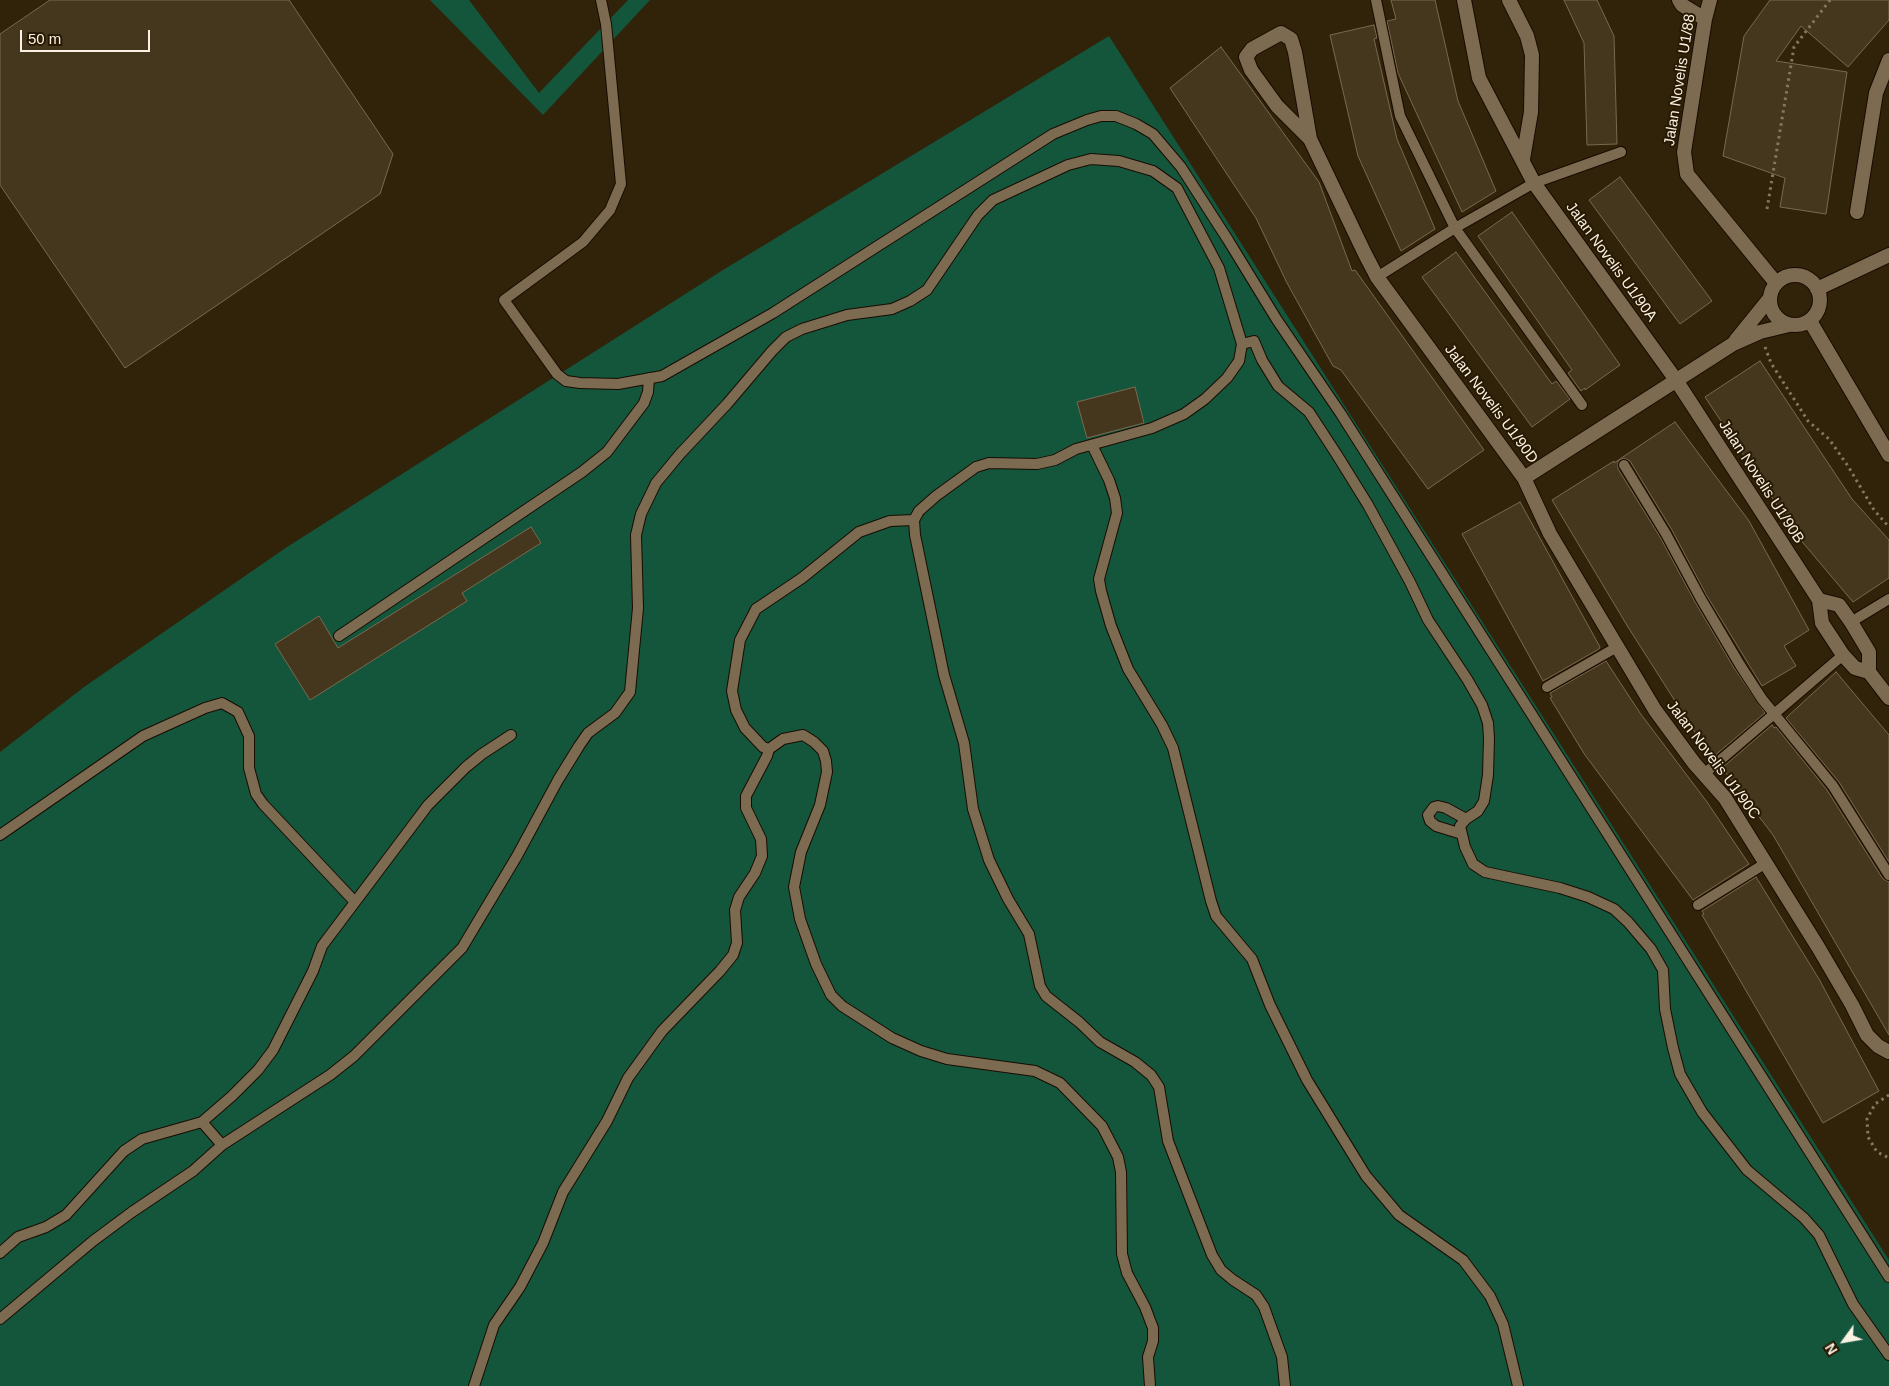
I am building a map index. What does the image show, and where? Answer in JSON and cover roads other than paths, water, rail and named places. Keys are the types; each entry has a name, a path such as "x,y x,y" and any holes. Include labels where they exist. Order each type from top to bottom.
{"street":[{"name":"Jalan Novelis U1/90A","path":"1464,0 1478,78 1534,183 1676,380"},
{"path":"1509,0 1527,36 1532,55 1531,112 1523,160"},
{"path":"1679,0 1682,5 1705,19"},
{"name":"Jalan Novelis U1/88","path":"1710,0 1705,19 1684,152 1687,174 1776,283"},
{"name":"Jalan Novelis U1/90D","path":"1310,139 1277,106 1251,70 1246,58 1252,49 1280,33 1291,38 1295,52 1310,139 1364,254 1377,277 1524,478 1732,344 1760,332 1789,325"},
{"path":"1856,212 1876,93 1889,60"},
{"path":"1876,93 1889,84"},
{"path":"1817,289 1889,255"},
{"path":"1798,276 1809,280 1817,289 1820,300 1817,312 1810,321 1799,325 1789,325 1778,319 1771,310 1770,298 1776,283 1786,277 1798,276"},
{"name":"Jalan Novelis U1/90D","path":"1732,344 1770,298"},
{"path":"1810,321 1889,455"},
{"name":"Jalan Novelis U1/90B","path":"1676,380 1819,600 1822,623 1843,655 1855,668 1869,672 1889,698"},
{"name":"Jalan Novelis U1/90C","path":"1524,478 1550,534 1655,710 1694,763 1725,798 1823,955 1867,1035 1878,1046 1889,1052"},
{"path":"1819,600 1839,605 1851,622 1869,652 1869,672"}],"lane":[{"path":"601,0 606,24 621,184 610,210 584,242 504,300 557,374 566,381 618,384 662,376 773,313 1053,134 1101,116 1116,116 1136,124 1152,134 1181,167 1277,320 1341,414 1889,1277"},
{"path":"1376,0 1400,116 1455,228 1582,404"},
{"path":"1377,277 1455,228 1534,183 1621,152"},
{"path":"0,1319 93,1241 192,1171 222,1144 330,1075 354,1056 462,948 518,856 558,780 579,746 588,733 615,713 630,692 638,608 636,535 641,514 656,483 680,454 728,404 772,351 786,337 802,330 847,315 892,310 910,301 927,290 978,215 993,200 1068,165 1090,159 1119,161 1153,171 1177,188 1219,268 1242,344 1239,361 1227,378 1205,399 1184,414 1152,428 1076,449 1055,460 1037,464 989,463 976,467 936,496 920,512 914,520 915,535 944,675 964,744 973,810 989,860 1008,899 1029,934 1040,986 1046,996 1079,1022 1100,1042 1135,1062 1151,1075 1159,1087 1168,1141 1212,1255 1221,1270 1256,1295 1264,1307 1282,1357 1285,1386"},
{"path":"1242,344 1254,341 1262,360 1278,386 1309,412 1377,522 1428,620 1467,678 1482,705 1488,723 1490,738 1488,775 1484,801 1478,811 1466,819 1460,826 1465,847 1476,868 1485,872 1560,888 1588,897 1614,909 1651,949 1662,970 1665,1008 1680,1074 1702,1112 1748,1170 1804,1218 1819,1235 1853,1304 1889,1355"},
{"path":"339,636 582,472 606,452 644,403 648,392 649,378"},
{"path":"1092,445 1109,480 1117,513 1099,578 1100,591 1111,626 1128,668 1162,725 1173,748 1216,916 1252,959 1270,1005 1307,1080 1366,1176 1399,1214 1463,1260 1490,1296 1503,1324 1518,1386"},
{"path":"1624,465 1666,534 1740,665 1762,699 1833,786 1889,875"},
{"path":"769,749 763,747 745,728 736,710 732,691 740,640 756,609 802,578 859,532 890,521 914,520"},
{"path":"1851,622 1889,598"},
{"path":"1547,687 1617,647"},
{"path":"1704,774 1843,655"},
{"path":"0,835 143,736 205,708 222,703 238,712 249,736 249,768 256,794 263,804 355,902"},
{"path":"0,1253 18,1238 46,1227 66,1216 124,1150 142,1139 202,1122 258,1070 273,1050 313,971 322,946 428,805 466,767 511,735"},
{"path":"474,1386 494,1325 520,1287 563,1192 607,1121 628,1078 662,1031 733,955 737,942 735,910 739,897 755,873 762,856 761,839 746,808 746,796 769,749 782,739 803,735 814,742 823,752 827,772 820,805 801,852 794,887 800,919 816,964 831,995 842,1006 883,1032 921,1051 947,1059 1035,1071 1060,1083 1102,1126 1118,1157 1121,1172 1122,1254 1127,1273 1149,1315 1153,1328 1148,1356 1150,1386"},
{"path":"1462,834 1436,826 1430,821 1428,814 1434,807 1438,806 1446,808 1466,819"},
{"path":"1698,905 1766,863"},
{"path":"202,1122 222,1144"}]}
